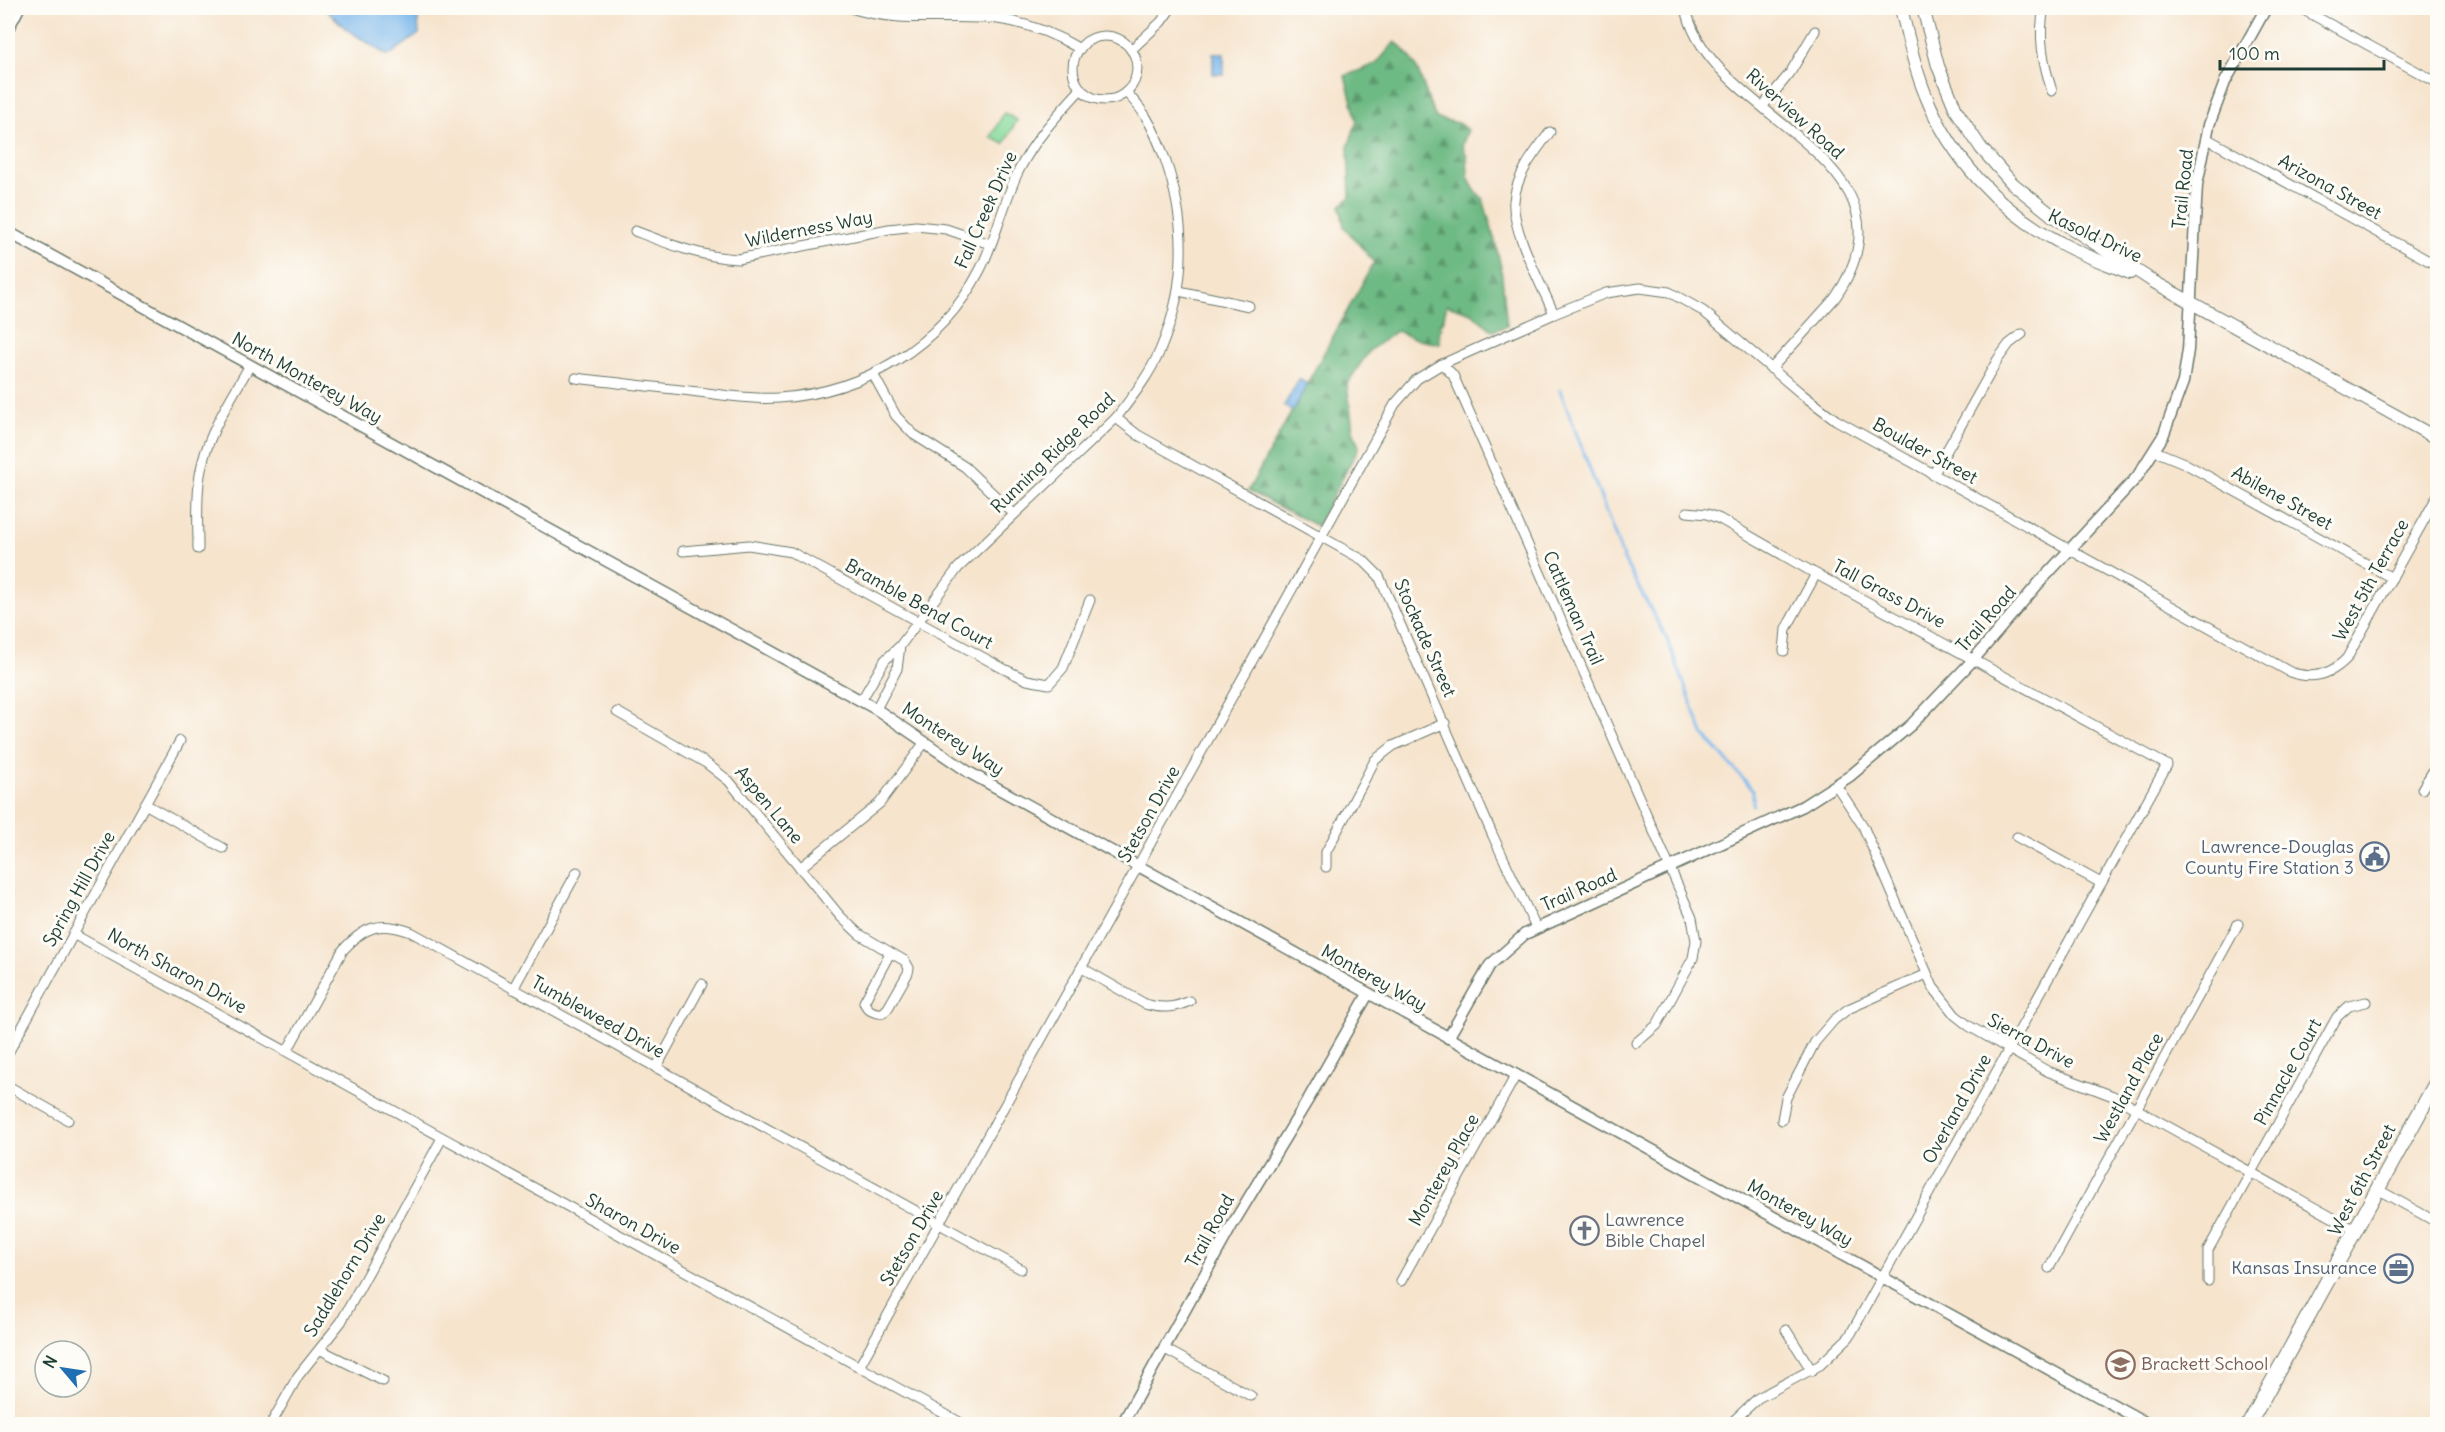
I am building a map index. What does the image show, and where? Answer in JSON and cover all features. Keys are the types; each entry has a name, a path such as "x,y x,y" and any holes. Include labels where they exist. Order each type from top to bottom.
{"main road":[{"name":"Kasold Drive","path":"1901,8 1913,57 1934,115 1973,174 2010,210 2042,233 2079,253 2154,282"},
{"name":"Kasold Drive","path":"1923,8 1948,94 1968,130 2012,183 2054,216 2154,282 2438,439"},
{"name":"West 6th Street","path":"2249,1425 2438,1079"}],"street":[{"path":"8,29 19,8"},
{"path":"851,8 887,17 999,20 1042,30 1080,49"},
{"path":"1131,50 1161,22 1172,8"},
{"name":"Riverview Road","path":"1686,8 1692,32 1709,58 1833,168 1851,199 1859,221 1857,252 1844,285 1771,369"},
{"path":"2044,8 2041,40 2044,65 2052,91"},
{"name":"Trail Road","path":"1448,1038 1490,965 1511,944 1536,928 1803,806 1867,763 1911,725 2137,477 2155,451 2175,410 2183,382 2188,350 2197,185 2206,138 2225,82 2266,8"},
{"path":"2300,8 2438,83"},
{"path":"1763,106 1790,73 1815,31"},
{"path":"1106,36 1116,38 1131,50 1137,67 1132,84 1126,92 1108,100 1089,96 1081,89 1073,69 1080,49 1096,38 1106,36"},
{"name":"Fall Creek Drive","path":"576,378 743,397 778,398 827,392 893,365 927,339 950,315 969,290 981,268 1012,187 1030,151 1047,125 1081,89"},
{"name":"Running Ridge Road","path":"861,701 885,660 900,646 958,568 1116,418 1138,389 1161,350 1179,291 1182,249 1175,189 1158,140 1146,117 1126,92"},
{"path":"1550,132 1533,154 1520,178 1513,212 1554,314"},
{"name":"Arizona Street","path":"2206,138 2438,266"},
{"name":"Wilderness Way","path":"635,231 687,251 714,258 738,259 888,229 916,226 946,229 990,244"},
{"name":"North Monterey Way","path":"8,231 590,553"},
{"name":"Boulder Street","path":"1519,330 1606,293 1623,289 1658,289 1680,297 1704,311 1771,369 1836,420 2290,672 2312,677 2326,674"},
{"path":"1179,291 1249,306"},
{"name":"Stetson Drive","path":"859,1367 1140,866 1395,404 1417,378 1442,364 1519,330"},
{"path":"1933,475 1998,359 2009,344 2022,334"},
{"name":"Cattleman Trail","path":"1442,364 1453,375 1692,918 1696,941 1694,952 1657,1025 1636,1043"},
{"path":"198,549 198,490 205,454 212,435 250,365"},
{"path":"873,374 896,416 914,434 965,467 1014,514"},
{"name":"Stockade Street","path":"1116,418 1138,435 1363,560 1378,576 1536,928"},
{"name":"Abilene Street","path":"2155,451 2184,463 2392,578"},
{"name":"West 5th Terrace","path":"2326,674 2347,658 2438,495"},
{"name":"Tall Grass Drive","path":"1687,512 1707,514 1720,519 1816,574 2167,765"},
{"name":"Bramble Bend Court","path":"683,551 749,545 791,552 1004,669 1027,680 1048,684 1063,668 1090,600"},
{"name":"Monterey Way","path":"590,553 876,709 970,773 2148,1425"},
{"path":"1784,651 1786,629 1816,574"},
{"name":"Running Ridge Road","path":"876,709 897,669 900,646"},
{"name":"Aspen Lane","path":"617,712 706,763 729,781 840,916 859,934 890,952 905,961 909,968 908,974 888,1008 876,1014 866,1007 864,1002 890,952"},
{"path":"1326,867 1326,852 1375,760 1393,746 1445,723"},
{"name":"Spring Hill Drive","path":"8,1053 180,741"},
{"name":"Aspen Lane","path":"800,868 880,803 925,742"},
{"path":"2422,789 2438,763"},
{"name":"Overland Drive","path":"1730,1425 1758,1398 1812,1371 1828,1359 1849,1337 2167,765"},
{"name":"Sierra Drive","path":"1836,785 1863,826 1927,974 1943,1002 1955,1015 1969,1026 2047,1071 2113,1096 2355,1230"},
{"path":"145,804 224,848"},
{"path":"2017,837 2101,883"},
{"path":"513,989 578,872"},
{"name":"Westland Place","path":"2049,1268 2238,924"},
{"name":"Tumbleweed Drive","path":"287,1051 343,950 362,933 378,926 396,927 411,932 1021,1269"},
{"name":"North Sharon Drive","path":"73,934 287,1051"},
{"path":"1082,968 1145,1004 1168,1008 1190,1001"},
{"path":"1782,1120 1786,1098 1815,1042 1834,1020 1848,1010 1927,974"},
{"path":"656,1068 702,984"},
{"name":"Trail Road","path":"1122,1425 1231,1227 1309,1098 1368,994"},
{"name":"Pinnacle Court","path":"2208,1281 2208,1250 2337,1017 2349,1006 2366,1002"},
{"name":"Sharon Drive","path":"287,1051 963,1425"},
{"name":"Monterey Place","path":"1401,1281 1516,1075"},
{"path":"8,1086 68,1119"},
{"name":"Saddlehorn Drive","path":"271,1425 298,1376 341,1322 442,1138"},
{"path":"2377,1189 2438,1223"},
{"path":"1786,1330 1812,1371"},
{"path":"1165,1348 1251,1396"},
{"path":"321,1350 383,1381"}],"green space":[{"path":"1395,42 1411,57 1436,118 1458,123 1468,130 1462,145 1467,157 1468,176 1474,189 1483,199 1494,237 1501,267 1507,326 1493,331 1472,313 1447,305 1439,334 1440,344 1419,340 1396,331 1369,351 1347,384 1353,430 1359,447 1317,526 1248,491 1374,262 1344,227 1340,206 1350,197 1348,147 1357,121 1345,76 1376,64"},
{"path":"1004,113 1017,120 1004,144 991,137"}],"water":[{"path":"325,8 417,8 419,34 388,56 345,28"},
{"path":"1213,53 1224,53 1224,74 1213,74"},
{"path":"1299,379 1307,384 1293,411 1284,406"}],"waterway":[{"path":"1560,390 1625,562 1668,641 1703,734 1753,790 1753,805"}],"place":[{"name":"Lawrence-Douglas County Fire Station 3","path":"2375,857"},
{"name":"Lawrence Bible Chapel","path":"1584,1230"},
{"name":"Kansas Insurance","path":"2398,1268"},
{"name":"Brackett School","path":"2120,1364"}]}
